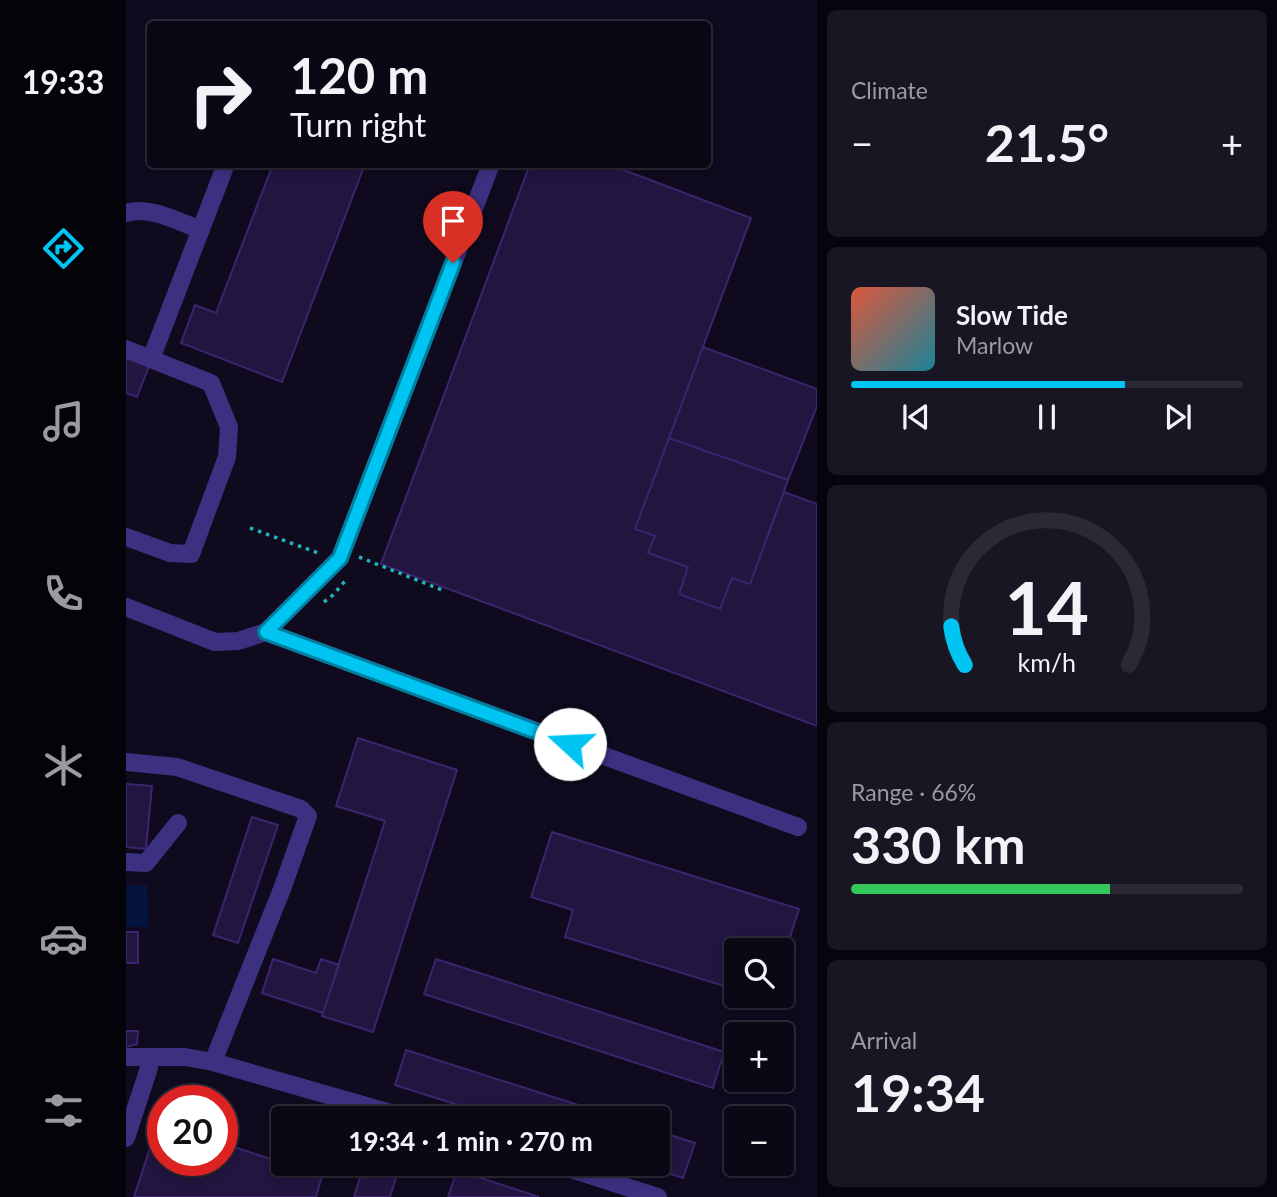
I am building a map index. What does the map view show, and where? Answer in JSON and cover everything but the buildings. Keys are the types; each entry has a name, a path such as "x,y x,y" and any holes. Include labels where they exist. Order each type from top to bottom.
{"lane":[{"path":"151,359 224,168"},
{"path":"126,607 215,642 237,641 266,632 340,558 489,168"},
{"path":"126,214 134,211 160,215 201,230"},
{"path":"126,349 211,383 229,427 227,457 191,554 170,553 126,537"},
{"path":"266,632 798,827"},
{"path":"126,762 177,768 302,809 307,816 282,889 213,1062"},
{"path":"126,862 146,863 178,822"},
{"path":"126,1057 186,1058 213,1062 366,1106"},
{"path":"126,1138 150,1057"},
{"path":"593,1176 659,1197"}],"water":[{"path":"126,885 147,885 149,927 126,927"}],"route":[{"path":"453,263 340,558 266,632 570,744"}]}
